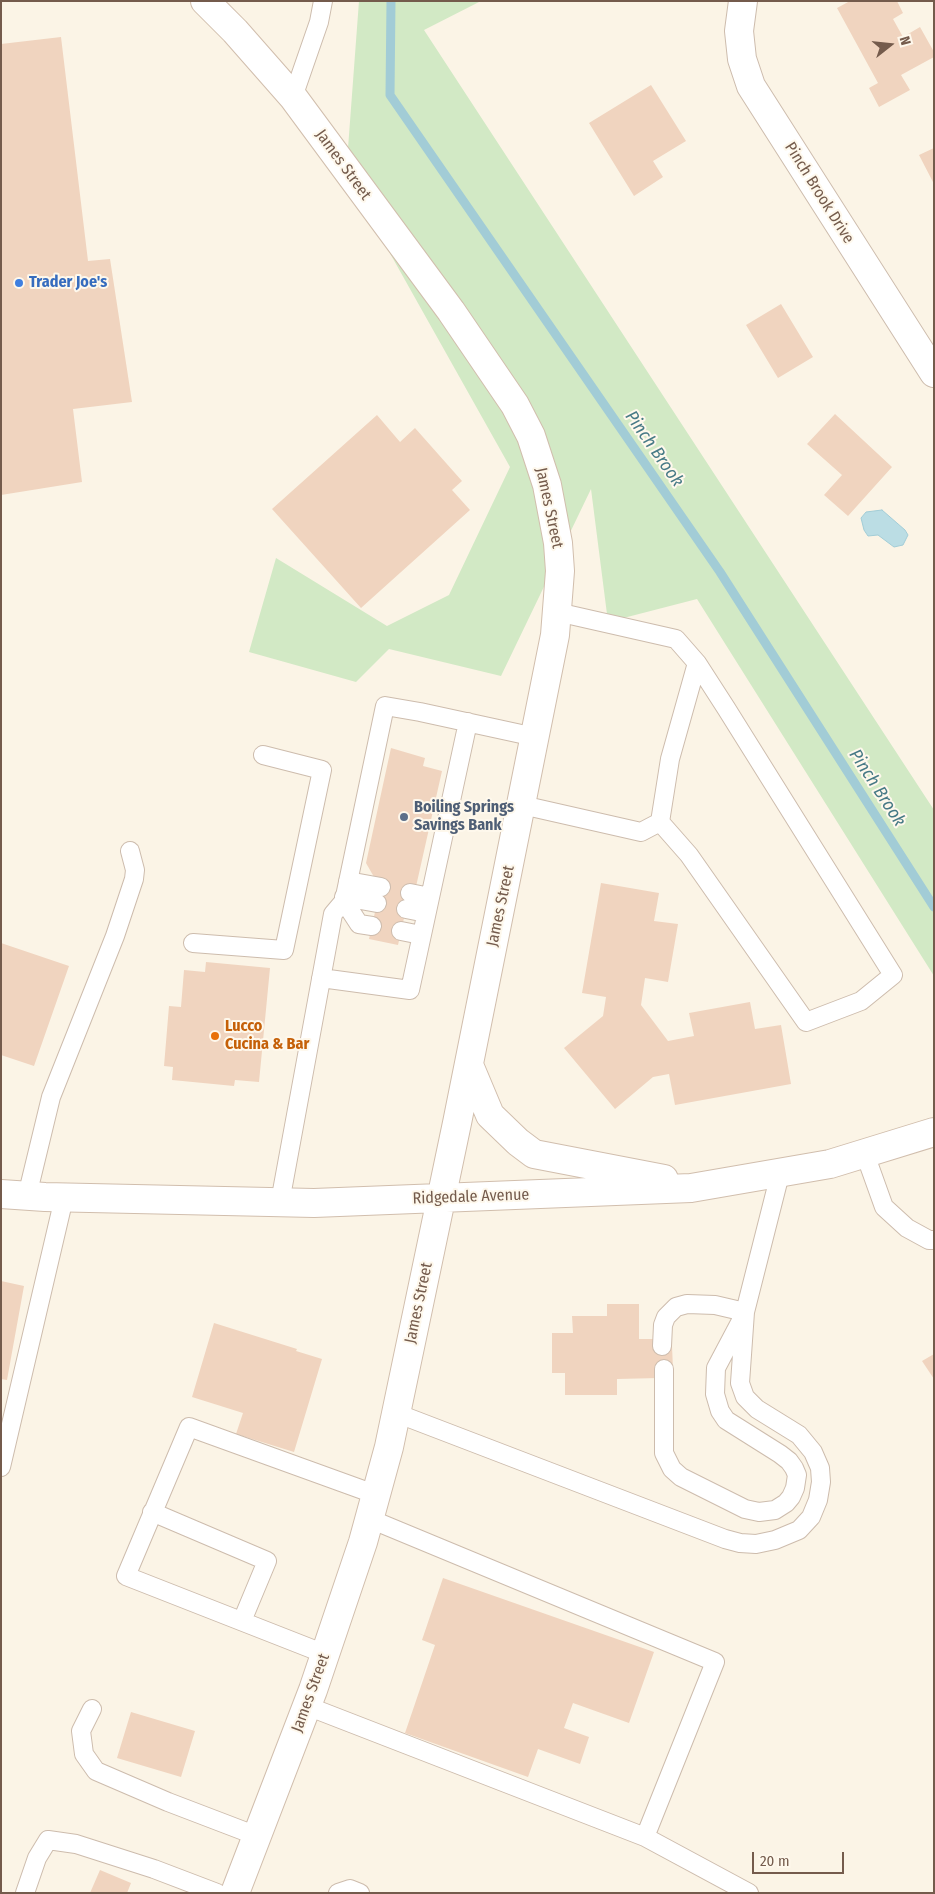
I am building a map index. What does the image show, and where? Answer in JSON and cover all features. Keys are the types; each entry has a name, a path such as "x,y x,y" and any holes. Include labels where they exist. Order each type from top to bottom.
{"street":[{"name":"James Street","path":"205,1 293,97 451,311 515,405 527,428 547,485 558,543 560,572 555,635 536,737 396,1413 373,1507 307,1706 235,1893"},
{"name":"Pinch Brook Drive","path":"743,1 739,31 742,59 751,86 934,373"},
{"path":"469,1066 490,1115 518,1142 534,1154 702,1186"},
{"name":"Ridgedale Avenue","path":"14,1195 64,1198 314,1203 691,1188 830,1164 934,1132"}],"lane":[{"path":"293,97 319,22 323,1"},
{"path":"557,612 676,639 697,664 893,976 861,1001 806,1022 689,855 660,822"},
{"path":"660,822 670,759 697,664"},
{"path":"280,1202 334,914 345,893 386,706 536,737"},
{"path":"321,978 410,990 468,722"},
{"path":"193,944 284,950 322,770 263,755"},
{"path":"522,805 642,832 660,822"},
{"path":"14,1195 114,936 134,879 136,870 130,851"},
{"path":"345,893 379,895"},
{"path":"345,893 359,924 372,926"},
{"path":"408,901 428,905"},
{"path":"401,931 422,935"},
{"path":"864,1154 884,1207 907,1228 929,1240 934,1240"},
{"path":"396,1413 740,1543 756,1544 775,1540 799,1530 811,1518 818,1500 821,1482 820,1468 813,1452 799,1435 757,1409 745,1397 740,1383 745,1312 780,1174"},
{"path":"1,1467 64,1198"},
{"path":"662,1346 663,1325 666,1317 676,1307 687,1304 715,1305 745,1312"},
{"path":"664,1369 664,1453 672,1469 680,1477 746,1509 759,1512 775,1510 786,1503 795,1488 797,1475 794,1468 780,1454 726,1420 720,1411 715,1394 716,1368 745,1312"},
{"path":"325,1654 126,1576 190,1427 373,1507 715,1662 645,1837"},
{"path":"152,1512 267,1561 242,1621"},
{"path":"307,1706 645,1837 749,1893"},
{"path":"92,1710 81,1731 84,1754 96,1771 168,1802 257,1836"},
{"path":"24,1893 37,1858 48,1840 76,1844 154,1869 218,1893"},
{"path":"338,1893 350,1889 360,1893"}],"green space":[{"path":"359,1 481,1 424,30 934,810 934,976 697,599 608,622 591,489 501,676 389,649 356,682 249,652 276,558 387,626 449,595 510,467 346,175"}],"water":[{"path":"882,510 905,530 908,535 903,545 894,547 878,535 868,536 864,530 861,518 866,512"}],"building":[{"path":"850,1 897,1 903,13 893,19 903,37 920,27 934,52 934,57 901,75 910,90 879,107 869,88 878,83 837,8"},
{"path":"61,37 88,261 110,259 132,402 73,409 82,482 1,495 1,44"},
{"path":"651,85 686,141 653,161 663,177 634,196 589,123"},
{"path":"934,148 934,184 919,155"},
{"path":"781,304 813,357 778,378 746,325"},
{"path":"835,414 892,467 848,516 824,495 842,475 807,444"},
{"path":"377,415 400,442 415,428 462,481 452,490 470,510 361,608 272,509"},
{"name":"Boiling Springs Savings Bank","path":"391,748 425,758 423,766 442,771 415,891 410,891 398,945 369,939 381,885 378,884 366,863"},
{"path":"601,883 659,893 654,921 678,924 668,982 645,978 641,1005 668,1041 694,1036 689,1013 750,1002 755,1029 781,1025 791,1084 675,1105 669,1074 653,1077 615,1109 564,1048 603,1016 606,997 582,993"},
{"path":"1,943 69,966 34,1066 1,1055"},
{"name":"Lucco Cucina & Bar","path":"206,962 270,968 259,1082 235,1080 234,1086 172,1080 173,1067 164,1066 169,1006 181,1007 184,970 205,972"},
{"path":"1,1281 24,1286 7,1380 1,1379"},
{"path":"607,1304 639,1304 639,1339 655,1339 655,1346 672,1346 673,1369 659,1378 617,1379 617,1395 565,1395 565,1373 552,1373 552,1333 573,1333 572,1316 607,1316"},
{"path":"214,1323 297,1349 296,1351 322,1359 294,1452 236,1434 243,1413 192,1397"},
{"path":"934,1354 934,1379 922,1361"},
{"path":"443,1578 654,1652 629,1723 573,1703 564,1728 589,1737 580,1764 538,1749 528,1777 405,1733 435,1645 422,1640"},
{"path":"131,1712 195,1731 181,1777 117,1758"},
{"path":"100,1870 131,1883 127,1893 90,1893"}],"waterway":[{"name":"Pinch Brook","path":"391,1 390,95 720,572 934,907"}],"place":[{"name":"Trader Joe's","path":"19,283"},
{"name":"Boiling Springs Savings Bank","path":"404,817"},
{"name":"Lucco Cucina & Bar","path":"215,1036"}]}
